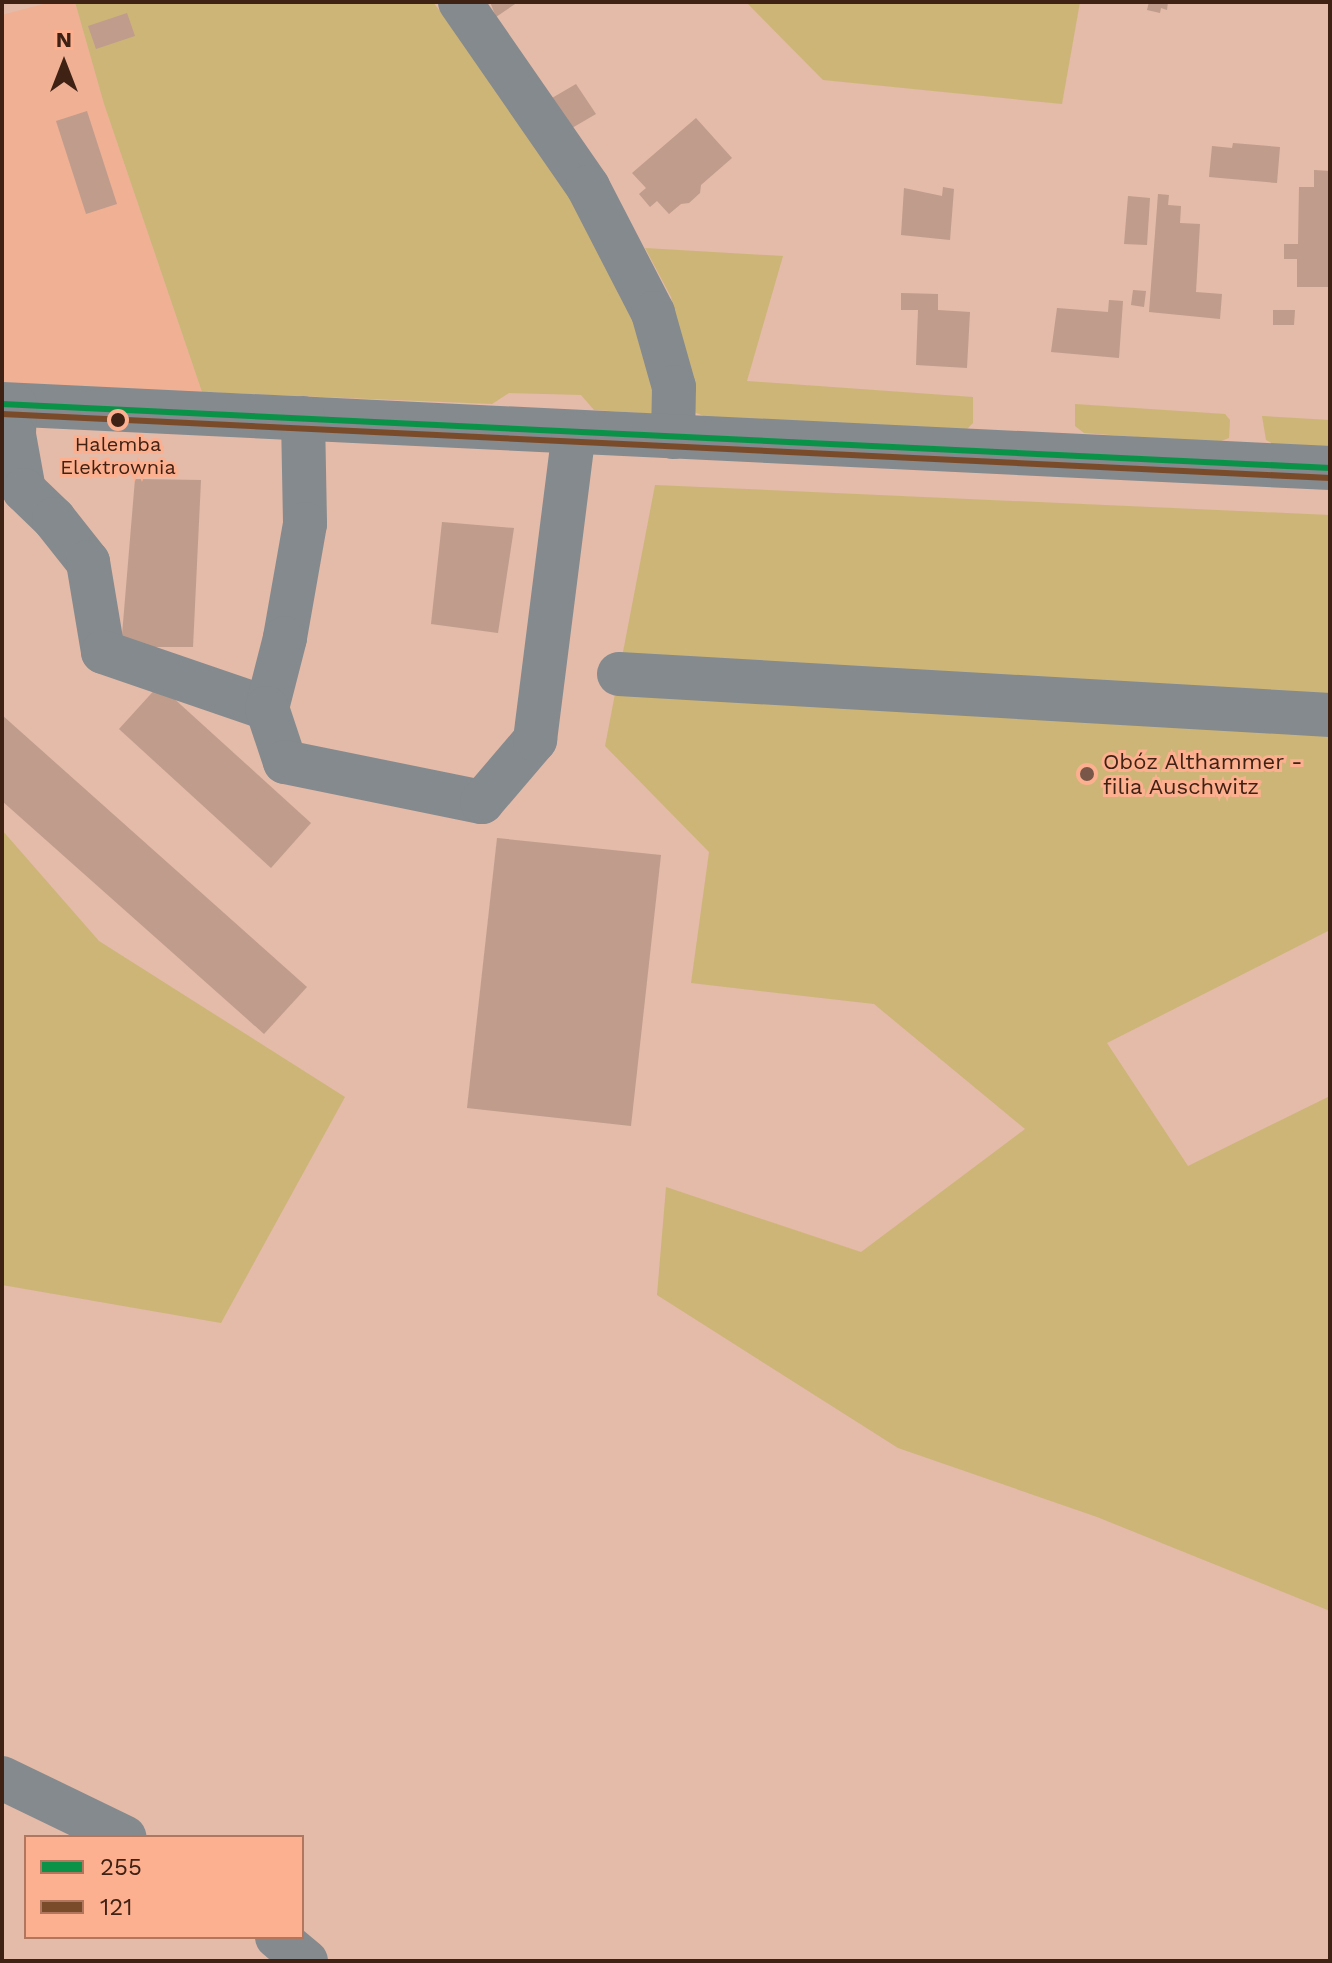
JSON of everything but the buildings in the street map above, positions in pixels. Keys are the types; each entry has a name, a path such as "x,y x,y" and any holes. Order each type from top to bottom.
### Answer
{"street":[{"path":"460,2 588,187 653,313 674,387 673,437"},
{"path":"267,708 103,652 88,562 54,519 24,490 8,404 1330,468"},
{"path":"303,418 305,524 285,638 267,708 285,762 482,802 535,740 574,433"},
{"path":"619,674 1330,715"},
{"path":"2,1778 120,1835"},
{"path":"279,1939 306,1961"}],"shaded area":[{"path":"51,2 75,2 104,104 202,392 2,384 2,15"},
{"path":"75,2 433,2 581,194 659,378 657,414 594,410 581,395 509,393 492,404 202,392 104,104"},
{"path":"746,2 1080,2 1062,104 823,80"},
{"path":"645,248 783,256 747,381 973,397 973,423 965,431 711,419 694,412 671,297"},
{"path":"1075,404 1225,414 1230,420 1229,438 1216,443 1084,433 1075,426"},
{"path":"1262,416 1330,420 1330,449 1275,445 1266,440"},
{"path":"655,485 1330,515 1330,930 1107,1043 1188,1166 1330,1096 1330,1611 1097,1517 898,1448 657,1295 666,1187 861,1252 1025,1129 874,1004 691,983 709,852 605,746"},
{"path":"2,830 99,941 345,1097 221,1323 2,1285"}],"transit line":[{"name":"255","path":"2,404 1330,468"},
{"name":"121","path":"2,414 1330,478"}],"place":[{"name":"Halemba Elektrownia","path":"118,420"},
{"name":"Obóz Althammer - filia Auschwitz","path":"1087,774"}]}
